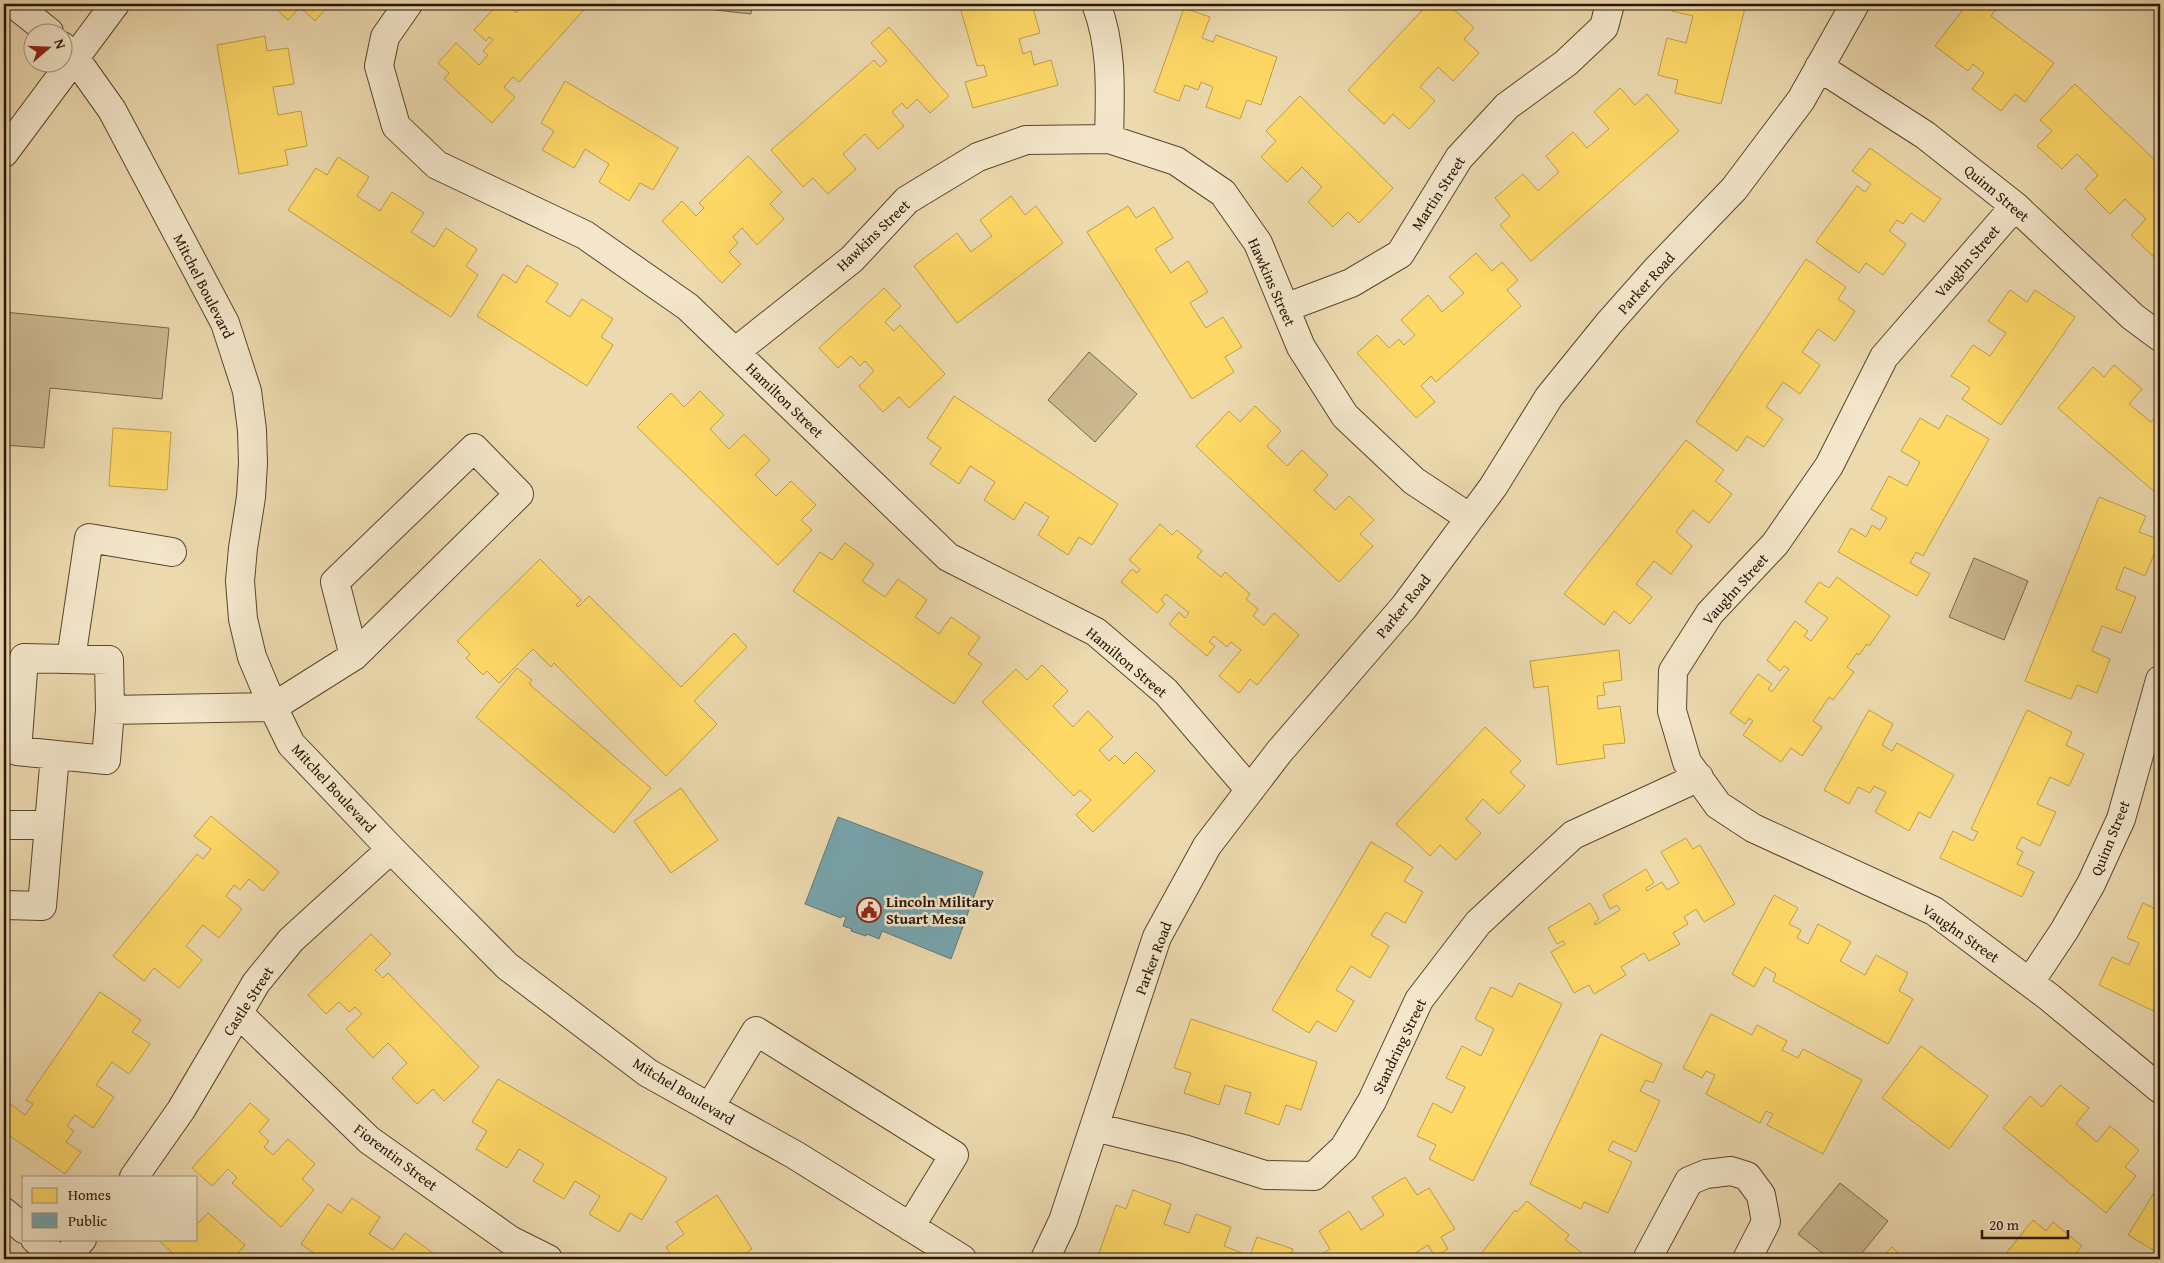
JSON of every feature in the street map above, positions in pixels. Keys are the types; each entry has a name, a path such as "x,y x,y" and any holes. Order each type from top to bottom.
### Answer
{"street":[{"path":"14,4 39,22"},
{"path":"72,48 115,4"},
{"name":"Hamilton Street","path":"408,4 385,37 379,66 396,126 437,165 585,235 688,307 948,557 1096,632 1166,692 1250,790"},
{"path":"1096,4 1100,15 1110,73 1109,139"},
{"name":"Martin Street","path":"1285,308 1351,283 1400,254 1459,158 1507,106 1566,63 1604,27 1610,4"},
{"name":"Parker Road","path":"1045,1259 1062,1221 1157,937 1207,846 1278,752 1404,607 1493,487 1549,397 1650,277 1734,189 1801,100 1855,4"},
{"name":"Mitchel Boulevard","path":"72,57 112,110 225,323 233,342 247,391 253,463 252,497 243,548 240,581 243,619 252,657 291,744 391,849 507,966 648,1073 795,1155 962,1259"},
{"name":"Quinn Street","path":"1819,68 1925,135 2015,206 2133,317 2160,337"},
{"path":"4,153 55,72"},
{"name":"Hawkins Street","path":"735,352 852,259 907,200 978,157 1026,140 1109,139 1176,162 1223,193 1258,244 1301,346 1345,416 1414,481 1470,518"},
{"name":"Vaughn Street","path":"2015,206 1884,357 1823,474 1775,544 1710,614 1673,671 1672,711 1687,762 1718,804 1753,828 1934,911 2030,982 2160,1088"},
{"path":"110,710 273,707 354,656 519,494 474,448 335,582 354,656"},
{"path":"71,659 89,538 172,552"},
{"path":"24,658 109,660 110,710 106,760 17,751 24,658"},
{"name":"Quinn Street","path":"2030,982 2092,884 2121,819 2160,680"},
{"path":"4,905 42,906 55,755"},
{"name":"Standring Street","path":"1094,1127 1184,1149 1265,1175 1314,1176 1344,1148 1372,1101 1420,1000 1478,923 1573,835 1699,778"},
{"path":"4,825 48,825"},
{"name":"Castle Street","path":"135,1176 182,1110 256,983 291,940 391,849"},
{"name":"Fiorentin Street","path":"238,1013 369,1140 510,1240 548,1259"},
{"path":"710,1107 756,1031 954,1155 910,1227"},
{"path":"1647,1259 1689,1181 1706,1174 1731,1171 1747,1176 1761,1195 1766,1222 1747,1259"},
{"path":"4,1212 22,1227"},
{"path":"36,1240 58,1259"},
{"path":"65,1259 81,1240"}],"shaded area":[{"path":"689,4 752,4 751,14 689,7"},
{"path":"4,312 169,328 162,399 50,388 44,448 4,445"},
{"path":"1089,352 1137,394 1095,442 1048,400"},
{"path":"1974,558 2028,581 2004,640 1949,617"},
{"path":"1840,1183 1888,1221 1857,1259 1830,1259 1798,1234"}],"building: Homes":[{"path":"271,4 330,4 315,21 300,7 288,20"},
{"path":"498,4 517,4 514,10 516,13 525,4 589,4 519,82 513,77 504,87 515,97 492,123 444,79 449,73 438,63 456,43 479,65 488,55 483,51 493,40 489,37 486,41 474,30"},
{"path":"959,4 1032,4 1040,33 1019,39 1023,54 1031,51 1034,65 1051,60 1058,85 973,108 965,82 987,76 984,65 977,66"},
{"path":"1428,4 1448,4 1474,28 1464,39 1479,53 1453,81 1438,67 1420,87 1435,101 1409,129 1393,114 1384,124 1348,90"},
{"path":"1674,4 1746,4 1721,104 1675,93 1678,80 1658,75 1667,38 1686,43 1693,16 1672,11"},
{"path":"1967,4 1998,4 1991,16 2054,63 2025,102 2015,94 2001,111 1972,89 1984,73 1973,64 1968,71 1935,46"},
{"path":"1184,8 1210,17 1202,38 1213,42 1216,35 1277,57 1261,105 1247,100 1240,119 1206,107 1213,87 1201,82 1198,90 1185,85 1179,101 1154,92"},
{"path":"889,27 949,96 930,113 917,99 907,109 902,103 892,112 904,126 878,149 865,134 843,154 856,169 828,194 813,178 803,187 771,150 874,60 880,67 887,61 871,43"},
{"path":"265,36 267,51 288,48 294,84 273,87 278,115 301,111 307,146 285,150 288,165 239,174 217,45"},
{"path":"565,81 678,148 653,190 640,183 629,201 599,182 609,164 585,149 574,168 542,150 554,131 541,123"},
{"path":"2075,84 2160,165 2160,254 2156,259 2131,235 2146,219 2125,199 2110,214 2085,189 2098,175 2077,154 2062,169 2037,146 2052,131 2040,120"},
{"path":"1620,88 1635,105 1647,94 1679,131 1531,261 1500,225 1510,216 1495,198 1523,174 1538,191 1559,172 1546,156 1573,132 1587,148 1609,129 1594,112"},
{"path":"1300,96 1393,188 1359,223 1348,212 1333,227 1308,202 1322,187 1302,167 1287,182 1261,157 1276,141 1266,131"},
{"path":"1870,148 1941,199 1924,222 1911,213 1903,224 1897,220 1889,231 1906,244 1883,275 1866,263 1859,273 1816,242 1857,186 1865,192 1871,184 1852,171"},
{"path":"748,156 782,192 770,204 784,219 757,245 742,228 733,237 738,243 729,252 741,264 722,283 662,221 682,201 696,216 704,208 699,203"},
{"path":"338,157 369,177 357,196 380,211 392,192 424,213 411,232 434,247 446,228 477,249 466,266 478,275 451,317 288,210 316,168 327,175"},
{"path":"1011,196 1025,215 1036,206 1063,243 957,323 914,266 957,233 971,252 992,236 980,220"},
{"path":"1128,206 1136,218 1154,207 1173,238 1155,249 1171,273 1188,261 1208,292 1190,303 1206,328 1223,317 1242,347 1225,357 1234,372 1192,399 1087,232"},
{"path":"1476,253 1492,271 1502,262 1518,280 1507,290 1521,306 1436,382 1431,376 1421,386 1435,402 1416,418 1357,353 1377,335 1389,348 1399,339 1404,345 1415,335 1401,320 1428,295 1442,312 1464,293 1449,277"},
{"path":"1806,259 1846,287 1838,299 1855,311 1835,341 1818,329 1802,352 1820,365 1800,394 1783,382 1766,407 1783,419 1764,447 1747,436 1737,451 1696,422"},
{"path":"527,265 558,284 546,302 570,317 582,299 613,319 601,337 613,345 587,386 477,316 503,274 516,283"},
{"path":"884,288 901,306 885,322 894,331 900,325 945,374 909,408 899,397 883,412 859,386 874,371 865,361 860,366 851,356 838,368 819,348"},
{"path":"2010,290 2027,302 2035,290 2075,317 2001,425 1962,399 1970,388 1951,376 1973,345 1990,356 2006,333 1988,321"},
{"path":"2114,365 2142,389 2129,404 2151,422 2160,411 2160,492 2158,495 2058,408 2093,367 2104,377"},
{"path":"700,391 724,415 710,429 729,449 744,434 770,460 755,475 776,496 791,481 816,505 801,520 812,530 778,565 637,427 671,393 684,407"},
{"path":"954,396 1118,504 1092,545 1079,537 1068,555 1038,535 1049,517 1025,502 1014,520 984,500 995,482 970,466 959,484 930,464 941,448 927,438"},
{"path":"1255,406 1281,431 1267,446 1287,466 1302,450 1328,475 1314,490 1335,510 1349,496 1374,520 1360,534 1373,546 1339,582 1196,446 1229,411 1240,422"},
{"path":"1947,415 1989,439 1923,556 1916,552 1910,563 1930,574 1917,596 1838,552 1851,528 1866,537 1872,525 1880,530 1887,518 1871,509 1889,476 1907,486 1920,462 1901,451 1920,418 1939,429"},
{"path":"113,428 171,432 167,490 109,486"},
{"path":"1686,440 1724,470 1715,481 1732,494 1709,523 1693,510 1676,532 1692,546 1671,574 1654,561 1636,584 1652,597 1630,624 1614,611 1604,625 1564,594"},
{"path":"2099,497 2146,516 2139,532 2160,540 2145,576 2124,567 2116,589 2136,597 2121,633 2102,626 2092,651 2110,659 2097,693 2077,685 2071,699 2025,681"},
{"path":"1160,524 1172,535 1177,530 1202,551 1197,557 1221,577 1225,572 1250,594 1246,599 1258,609 1253,616 1264,625 1274,613 1299,635 1257,685 1250,679 1239,693 1219,676 1241,650 1231,642 1227,647 1214,636 1209,642 1215,646 1207,656 1169,624 1179,612 1185,618 1189,613 1166,594 1161,600 1165,604 1157,613 1121,582 1132,569 1137,573 1140,569 1129,560"},
{"path":"845,543 874,564 862,581 885,597 898,579 927,600 915,617 939,634 951,617 980,637 968,654 982,664 954,704 793,591 820,552 832,560"},
{"path":"540,559 581,600 576,605 578,607 589,596 681,687 734,633 747,647 694,701 717,724 666,776 554,663 551,667 533,649 499,683 487,671 483,675 466,658 470,654 457,641"},
{"path":"1837,577 1890,616 1869,646 1867,644 1859,655 1857,653 1847,667 1854,672 1833,700 1829,697 1813,721 1822,727 1802,756 1791,748 1781,762 1743,735 1753,721 1749,718 1745,724 1730,713 1758,674 1772,684 1768,689 1772,692 1789,669 1784,666 1780,671 1767,660 1795,621 1808,631 1804,636 1811,641 1828,618 1805,602 1819,582 1829,588"},
{"path":"1619,650 1622,680 1603,683 1605,695 1597,696 1598,709 1620,706 1625,743 1603,745 1605,758 1557,765 1548,686 1534,688 1530,661"},
{"path":"1042,665 1068,691 1053,706 1073,727 1088,711 1113,737 1099,750 1109,761 1115,755 1124,764 1136,752 1155,771 1093,832 1076,815 1091,800 1080,790 1074,796 982,702 1016,669 1027,680"},
{"path":"517,668 532,680 529,684 651,788 614,833 476,717"},
{"path":"1869,710 1893,724 1882,745 1892,751 1897,743 1954,775 1930,818 1919,812 1909,831 1875,812 1886,792 1874,786 1870,793 1858,787 1849,804 1824,790"},
{"path":"2027,710 2072,732 2066,745 2084,754 2069,786 2050,777 2037,804 2056,812 2040,846 2022,837 2016,848 2023,852 2017,864 2034,872 2022,897 1940,858 1953,831 1973,841 1978,832 1971,829"},
{"path":"1485,727 1521,761 1510,772 1525,786 1499,814 1483,799 1466,819 1481,833 1456,860 1440,845 1430,856 1396,824"},
{"path":"681,788 718,840 671,873 634,821"},
{"path":"211,816 279,872 263,891 249,879 240,890 234,885 226,896 242,909 219,938 203,925 186,946 202,960 179,988 154,968 144,981 113,956 197,854 203,859 211,849 194,836"},
{"path":"1686,838 1693,849 1700,845 1735,904 1704,922 1696,909 1684,917 1688,924 1673,933 1680,944 1649,961 1644,953 1621,967 1626,975 1594,994 1589,985 1574,993 1551,952 1565,944 1563,941 1557,944 1548,928 1590,903 1599,919 1594,923 1595,925 1620,910 1617,905 1610,909 1603,895 1646,869 1654,883 1646,888 1647,891 1662,882 1667,890 1679,883 1661,852"},
{"path":"1371,842 1413,867 1404,881 1423,892 1405,923 1386,912 1371,935 1389,946 1370,978 1351,966 1336,990 1354,1001 1336,1032 1317,1021 1309,1033 1272,1010"},
{"path":"1774,895 1798,908 1789,924 1801,930 1797,938 1808,944 1818,924 1851,942 1840,961 1865,975 1876,955 1908,973 1899,991 1913,999 1888,1044 1773,981 1776,974 1765,967 1754,987 1732,974"},
{"path":"2143,903 2160,911 2160,1014 2099,985 2112,957 2129,965 2139,943 2127,938"},
{"path":"371,934 391,954 375,970 383,978 388,973 479,1067 444,1101 433,1089 417,1104 392,1078 407,1063 388,1043 373,1058 346,1029 362,1014 355,1007 349,1012 339,1002 326,1014 308,995"},
{"path":"1519,983 1562,1004 1473,1181 1429,1159 1436,1145 1417,1136 1433,1103 1452,1113 1465,1087 1446,1078 1462,1046 1481,1056 1494,1029 1475,1019 1491,987 1512,997"},
{"path":"100,992 141,1020 132,1032 150,1044 129,1074 112,1062 96,1085 114,1097 93,1128 75,1115 67,1126 74,1131 66,1142 81,1152 65,1174 4,1132 4,1108 8,1102 25,1115 33,1104 26,1100"},
{"path":"1711,1014 1752,1035 1757,1025 1787,1041 1782,1050 1798,1058 1803,1049 1862,1080 1823,1154 1767,1125 1773,1114 1766,1111 1760,1123 1706,1094 1715,1075 1706,1071 1702,1078 1683,1068"},
{"path":"1191,1019 1317,1062 1301,1110 1286,1105 1279,1125 1245,1113 1251,1093 1225,1085 1219,1105 1184,1093 1191,1073 1174,1068"},
{"path":"1601,1034 1662,1064 1653,1083 1646,1080 1640,1091 1660,1101 1636,1152 1613,1141 1608,1150 1632,1162 1608,1213 1584,1202 1581,1209 1530,1184"},
{"path":"1921,1046 1988,1096 1949,1149 1882,1098"},
{"path":"498,1079 667,1178 642,1220 630,1213 619,1232 589,1214 600,1196 575,1181 564,1199 533,1181 544,1164 519,1149 507,1168 476,1149 487,1131 472,1122"},
{"path":"2060,1085 2089,1108 2076,1124 2097,1142 2110,1126 2139,1150 2125,1167 2136,1176 2106,1213 2003,1128 2030,1096 2042,1107"},
{"path":"250,1103 269,1120 259,1132 269,1141 264,1147 273,1155 288,1139 315,1164 302,1179 314,1190 281,1227 232,1183 237,1178 228,1169 212,1186 192,1168"},
{"path":"1405,1177 1417,1195 1429,1188 1455,1229 1441,1237 1448,1249 1435,1257 1428,1245 1406,1259 1318,1259 1317,1257 1330,1249 1319,1231 1349,1211 1361,1230 1384,1215 1372,1197"},
{"path":"2157,1188 2160,1190 2160,1254 2128,1235"},
{"path":"1133,1190 1171,1204 1164,1224 1189,1233 1196,1214 1231,1227 1224,1246 1250,1256 1257,1237 1293,1249 1289,1259 1116,1259 1099,1253 1116,1205 1126,1209"},
{"path":"717,1195 752,1249 745,1254 748,1259 674,1259 666,1247 684,1234 676,1222"},
{"path":"352,1198 380,1217 369,1234 393,1250 405,1233 433,1253 429,1259 322,1259 301,1244 328,1204 341,1213"},
{"path":"1527,1201 1569,1235 1565,1240 1586,1256 1583,1259 1477,1259 1515,1210 1517,1212"},
{"path":"208,1213 245,1245 233,1259 169,1259 174,1254 158,1240 198,1240 198,1223"},
{"path":"2033,1220 2046,1231 2053,1222 2082,1246 2075,1254 2081,1259 2005,1259 2003,1257"},
{"path":"1892,1247 1904,1259 1879,1259"}],"building: Public":[{"path":"838,817 983,872 951,959 882,931 879,939 867,934 866,936 851,931 852,929 843,926 846,917 842,916 841,918 805,904"}],"place":[{"name":"Lincoln Military Stuart Mesa","path":"869,910"}]}
